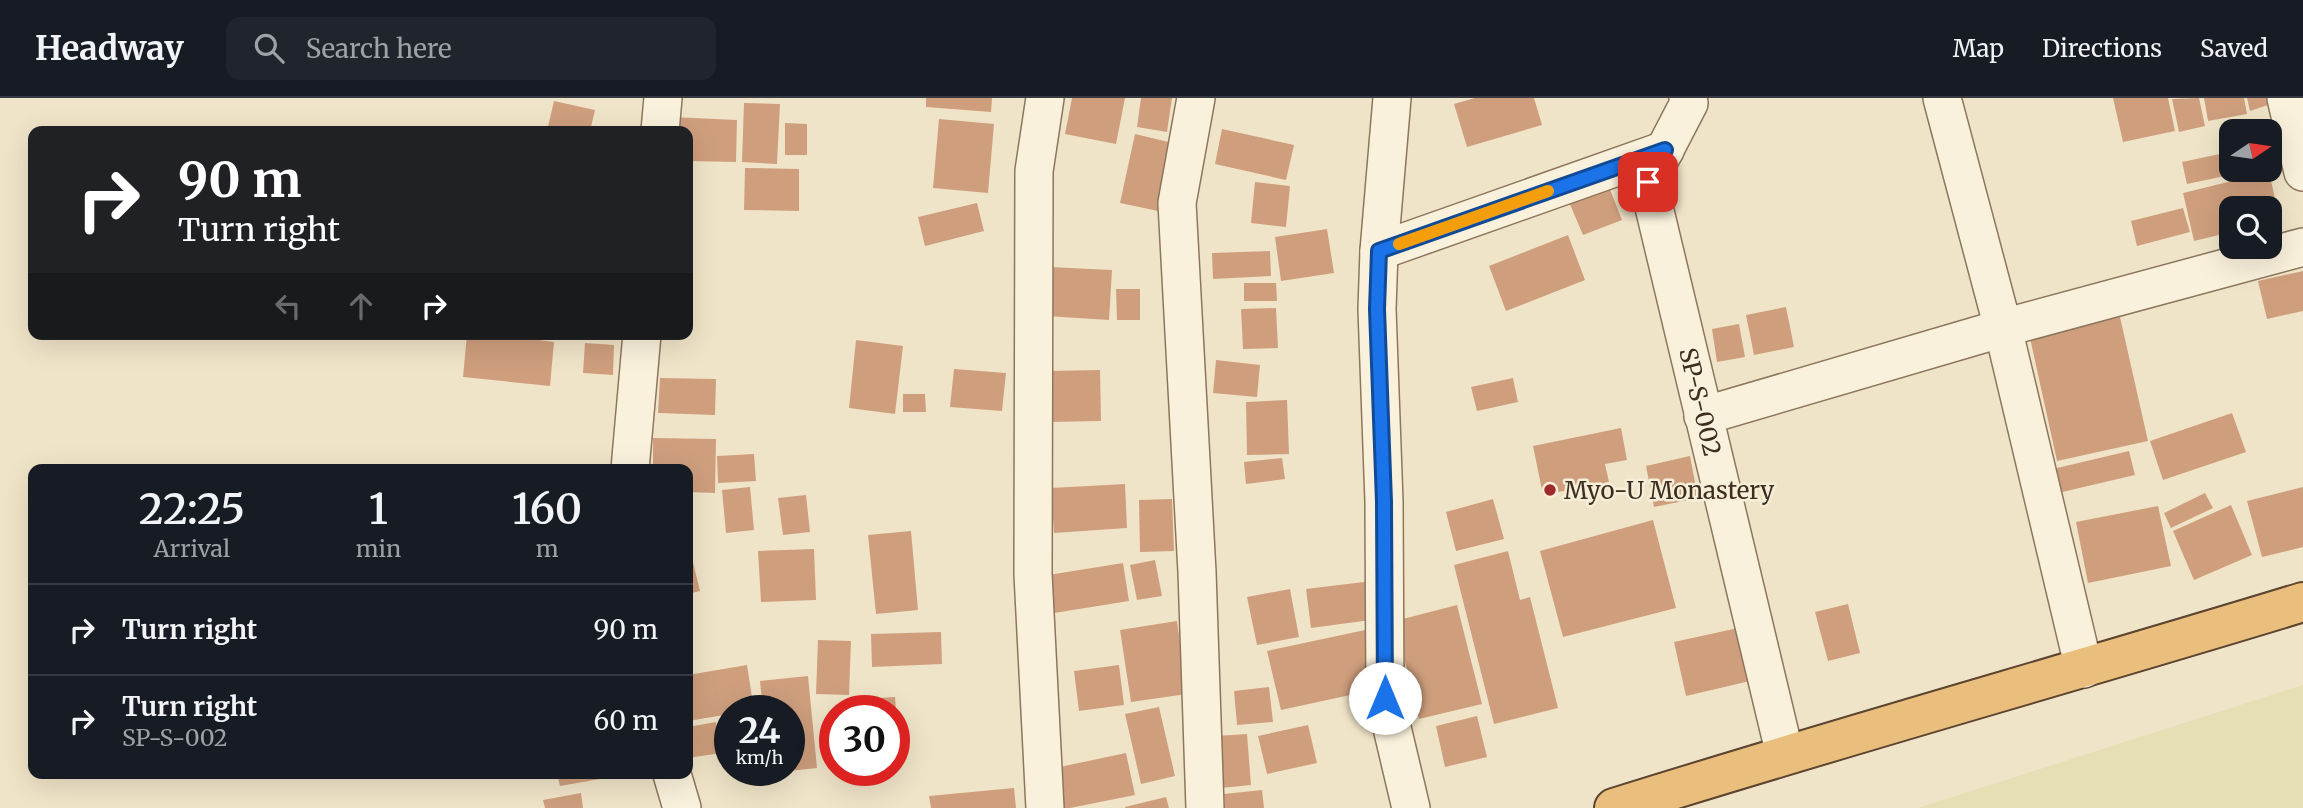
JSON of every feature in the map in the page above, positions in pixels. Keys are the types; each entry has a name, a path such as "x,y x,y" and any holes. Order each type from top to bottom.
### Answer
{"highway":[{"path":"1614,808 2303,602"}],"street":[{"path":"660,126 663,98"},
{"path":"1045,98 1034,171 1033,575 1045,808"},
{"path":"1196,98 1177,204 1197,572 1205,808"},
{"path":"1392,98 1379,251 1377,309 1384,502 1385,698 1411,808"},
{"name":"SP-S-002","path":"1688,98 1689,103 1648,182 1785,755"},
{"path":"1942,98 2003,328 2084,669"},
{"path":"2286,98 2303,172"},
{"path":"1379,251 1665,150"},
{"path":"1703,416 2003,328 2303,247"},
{"path":"630,464 641,340"},
{"path":"673,779 682,808"}],"shaded area":[{"path":"2303,685 2303,808 1918,808"}],"building":[{"path":"926,98 992,98 991,112 926,107"},
{"path":"1072,98 1125,98 1116,144 1065,134"},
{"path":"1141,98 1172,98 1167,132 1137,127"},
{"path":"1475,98 1534,98 1542,125 1467,147 1454,104"},
{"path":"2113,98 2168,98 2175,131 2123,142"},
{"path":"2199,98 2205,126 2179,132 2172,99"},
{"path":"2204,98 2244,98 2247,114 2208,121"},
{"path":"2247,98 2266,98 2268,105 2250,111"},
{"path":"554,101 595,110 591,126 548,126"},
{"path":"744,103 780,104 777,164 742,162"},
{"path":"672,117 737,120 736,162 693,161 693,126 672,126"},
{"path":"939,119 994,124 988,193 933,188"},
{"path":"785,123 807,124 807,155 785,155"},
{"path":"1222,129 1294,145 1286,180 1215,164"},
{"path":"1135,134 1177,144 1163,212 1120,203"},
{"path":"2219,154 2219,177 2187,184 2182,162"},
{"path":"745,168 799,169 799,211 744,210"},
{"path":"1255,182 1290,186 1286,227 1251,223"},
{"path":"2228,182 2271,182 2274,196 2219,196 2219,235 2194,241 2183,193"},
{"path":"1609,187 1622,220 1583,235 1569,202"},
{"path":"977,203 984,231 925,246 918,217"},
{"path":"2183,208 2190,232 2137,246 2131,221"},
{"path":"1327,229 1334,273 1281,281 1275,237"},
{"path":"1568,235 1585,280 1506,311 1489,266"},
{"path":"1270,251 1271,276 1213,279 1212,253"},
{"path":"1049,267 1112,270 1109,320 1046,316"},
{"path":"2303,271 2303,311 2267,319 2258,281"},
{"path":"1244,283 1276,283 1277,301 1244,301"},
{"path":"1116,289 1140,289 1140,320 1117,320"},
{"path":"1786,307 1794,347 1754,355 1746,315"},
{"path":"1276,308 1278,348 1243,349 1241,309"},
{"path":"2120,317 2148,441 2057,461 2030,338"},
{"path":"1739,324 1745,357 1717,362 1712,329"},
{"path":"466,340 554,342 550,386 463,377"},
{"path":"856,340 903,346 895,414 849,408"},
{"path":"585,343 614,345 613,375 583,373"},
{"path":"1216,360 1260,365 1257,397 1213,393"},
{"path":"954,369 1006,373 1002,411 950,407"},
{"path":"1100,370 1101,421 1049,422 1048,371"},
{"path":"660,378 716,379 715,415 658,413"},
{"path":"1513,378 1518,402 1477,411 1471,387"},
{"path":"903,394 925,394 926,412 903,412"},
{"path":"1287,400 1289,454 1247,455 1246,402"},
{"path":"2232,413 2246,452 2163,480 2150,441"},
{"path":"1621,428 1627,460 1605,464 1609,482 1543,495 1533,446"},
{"path":"653,438 716,439 715,493 693,492 693,464 653,464"},
{"path":"2129,451 2135,475 2058,493 2053,469"},
{"path":"754,454 756,481 718,483 717,456"},
{"path":"1690,456 1698,498 1654,507 1646,466"},
{"path":"1282,458 1285,479 1246,484 1244,462"},
{"path":"1125,484 1127,528 1054,533 1051,488"},
{"path":"750,487 754,530 726,533 722,490"},
{"path":"2303,487 2303,547 2262,557 2247,501"},
{"path":"2205,493 2213,508 2171,528 2164,513"},
{"path":"806,495 810,532 783,535 778,498"},
{"path":"1172,499 1174,551 1140,552 1139,500"},
{"path":"1493,499 1504,539 1456,551 1446,512"},
{"path":"2231,505 2252,555 2194,580 2173,531"},
{"path":"2158,506 2171,566 2088,583 2076,522"},
{"path":"1653,520 1676,608 1563,637 1540,551"},
{"path":"911,531 918,610 876,614 868,535"},
{"path":"814,549 816,600 761,602 758,551"},
{"path":"1508,551 1520,600 1530,597 1558,708 1494,724 1454,565"},
{"path":"1155,560 1162,596 1137,600 1130,565"},
{"path":"693,562 700,591 693,593"},
{"path":"1123,563 1129,601 1048,614 1042,576"},
{"path":"1372,581 1378,619 1311,628 1306,589"},
{"path":"1290,589 1299,637 1257,645 1247,597"},
{"path":"1848,604 1860,653 1828,661 1815,612"},
{"path":"1457,605 1482,704 1419,719 1395,621"},
{"path":"1177,621 1187,694 1131,702 1120,630"},
{"path":"1738,628 1750,681 1686,696 1674,642"},
{"path":"1365,630 1378,689 1281,710 1267,651"},
{"path":"941,632 942,664 872,667 871,634"},
{"path":"818,640 851,641 849,695 816,694"},
{"path":"747,665 752,695 714,695 714,717 693,720 693,674"},
{"path":"1119,665 1124,705 1079,711 1074,671"},
{"path":"808,676 817,768 805,769 805,695 761,695 760,681"},
{"path":"1269,687 1273,722 1237,725 1234,691"},
{"path":"1159,707 1175,776 1141,784 1125,714"},
{"path":"1477,716 1487,757 1445,767 1436,726"},
{"path":"714,722 714,754 693,757 693,726"},
{"path":"1308,725 1317,763 1267,774 1258,736"},
{"path":"1247,734 1251,785 1221,788 1216,736"},
{"path":"1126,753 1135,795 1058,808 1050,769"},
{"path":"558,779 600,779 560,786"},
{"path":"1014,788 1016,808 931,808 929,796"},
{"path":"1262,790 1264,808 1225,808 1224,794"},
{"path":"581,793 583,808 545,808 543,800"},
{"path":"1166,797 1169,808 1125,808 1125,807"}],"slow traffic":[{"path":"1399,244 1548,191"}],"place":[{"name":"Myo-U Monastery","path":"1550,490"}],"route":[{"path":"1385,698 1384,502 1377,309 1379,251 1665,150 1648,182"}]}
